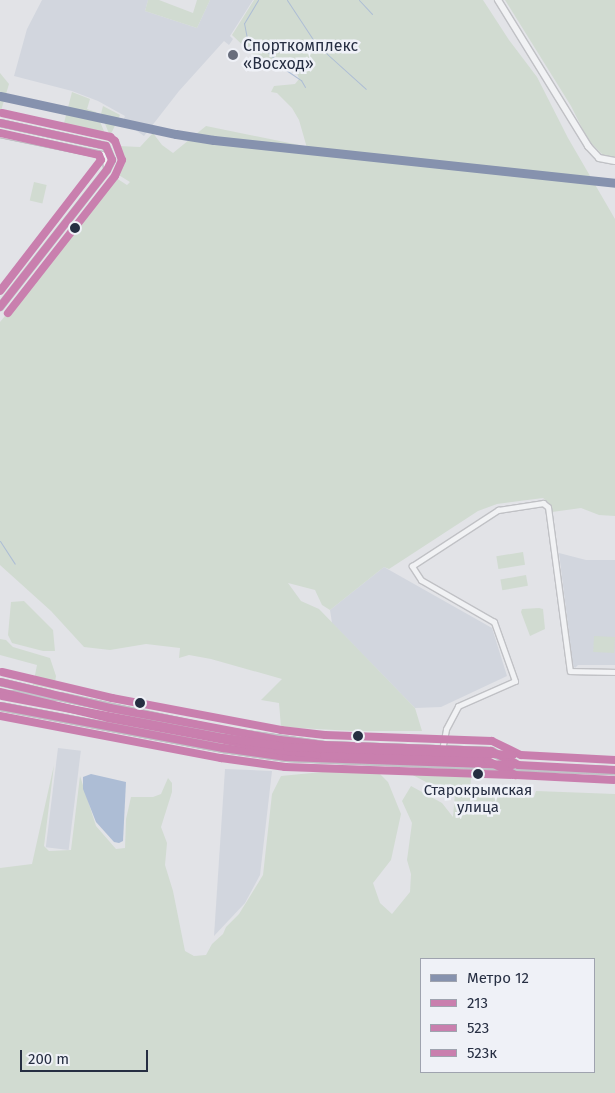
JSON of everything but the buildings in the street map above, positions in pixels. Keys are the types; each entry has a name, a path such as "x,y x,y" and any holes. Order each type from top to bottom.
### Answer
{"main road":[{"path":"0,694 59,696 225,731 280,740 324,745 491,751 518,765"},
{"path":"0,706 223,748 286,757 615,770"}],"street":[{"path":"498,0 588,146 599,158 615,161"},
{"path":"0,123 106,146 109,149 112,160 107,170 0,307"},
{"path":"0,134 93,153 106,158 107,170"},
{"path":"93,153 109,149"},
{"path":"442,750 446,729 458,706 515,681 494,622 421,580 412,566 498,510 543,503 548,507 570,671 615,672"},
{"path":"0,682 59,696"}],"shaded area":[{"path":"42,0 148,0 145,11 197,28 210,0 253,0 230,36 233,39 229,45 224,41 179,91 144,136 123,121 125,116 98,101 72,91 14,76 27,29"},
{"path":"148,0 159,0 193,13 197,0 210,0 197,28 145,11"},
{"path":"254,0 483,0 509,40 537,77 568,138 615,219 615,516 599,515 581,508 552,512 551,505 543,498 497,504 478,511 389,569 384,567 330,610 322,605 315,590 288,583 301,601 319,609 415,708 422,731 353,731 281,727 279,703 261,700 282,679 211,659 189,655 179,658 180,648 146,644 110,650 84,647 51,611 0,565 0,322 77,228 75,226 113,176 127,185 130,182 117,174 122,166 118,146 140,147 153,133 162,145 173,153 206,126 307,148 299,120 292,108 277,93 271,92 274,86 295,84 299,79 297,73 284,65 252,54 232,35"},
{"path":"505,0 615,0 615,157 605,157 588,140 571,106"},
{"path":"0,73 9,84 0,114"},
{"path":"72,92 90,99 87,109 96,112 106,136 67,130 64,123"},
{"path":"103,106 120,115 110,136 101,114"},
{"path":"34,182 47,185 42,203 30,201"},
{"path":"523,552 525,565 498,569 496,556"},
{"path":"559,553 586,560 615,560 615,665 578,665 575,668 573,665"},
{"path":"384,567 492,628 507,676 441,707 415,708 332,623 330,610"},
{"path":"526,575 528,586 502,590 500,580"},
{"path":"24,601 53,630 55,651 43,651 12,643 8,635 11,602"},
{"path":"522,609 543,609 545,629 530,636 521,612"},
{"path":"594,636 615,637 614,653 593,652"},
{"path":"0,639 6,640 13,647 50,658 56,676 54,689 33,685 37,665 0,655"},
{"path":"58,748 81,751 69,850 46,847"},
{"path":"54,765 44,846 49,851 71,850 80,776 96,826 116,849 125,848 126,819 131,797 153,797 161,794 168,778 172,783 172,792 161,827 167,843 165,865 173,891 185,951 194,956 206,955 212,944 239,914 263,875 272,794 281,776 353,769 376,770 388,782 401,814 391,860 373,883 380,903 392,914 410,892 411,874 407,860 412,823 402,801 411,786 442,803 453,817 455,794 445,792 405,771 471,776 470,793 503,792 507,797 534,797 536,791 615,794 615,1093 0,1093 0,868 32,864"},
{"path":"225,769 272,771 260,875 245,903 214,936"}],"water":[{"path":"91,774 126,782 123,841 119,843 114,842 96,822 83,789 83,777"}],"waterway":[{"path":"258,0 244,23 247,39 268,52 283,68 301,80 305,87"},
{"path":"287,0 316,44 366,89"},
{"path":"359,0 372,14"},
{"path":"0,541 15,564"}],"metro line":[{"name":"12","path":"0,96 176,134 214,140 615,183"}],"transit line":[{"name":"523к","path":"2,113 110,137 115,141 122,160 115,176 8,313"},
{"name":"213","path":"0,123 106,146 112,160 107,170 0,307"},
{"name":"523","path":"0,133 99,155 101,160 0,291"},
{"name":"523к","path":"2,672 112,698 281,730 325,735 492,741 521,755 615,760"},
{"name":"213","path":"0,682 110,708 280,740 324,745 491,751 518,765 615,770"},
{"name":"523","path":"0,692 108,718 278,750 324,755 488,761 516,775 614,780"},
{"name":"523к","path":"2,696 225,738 287,747 513,755"},
{"name":"213","path":"0,706 223,748 286,757 513,765"},
{"name":"523","path":"0,716 221,758 285,767 513,775"}],"place":[{"name":"Спорткомплекс «Восход»","path":"233,55"},
{"name":"Старокрымская улица","path":"478,774"}]}
